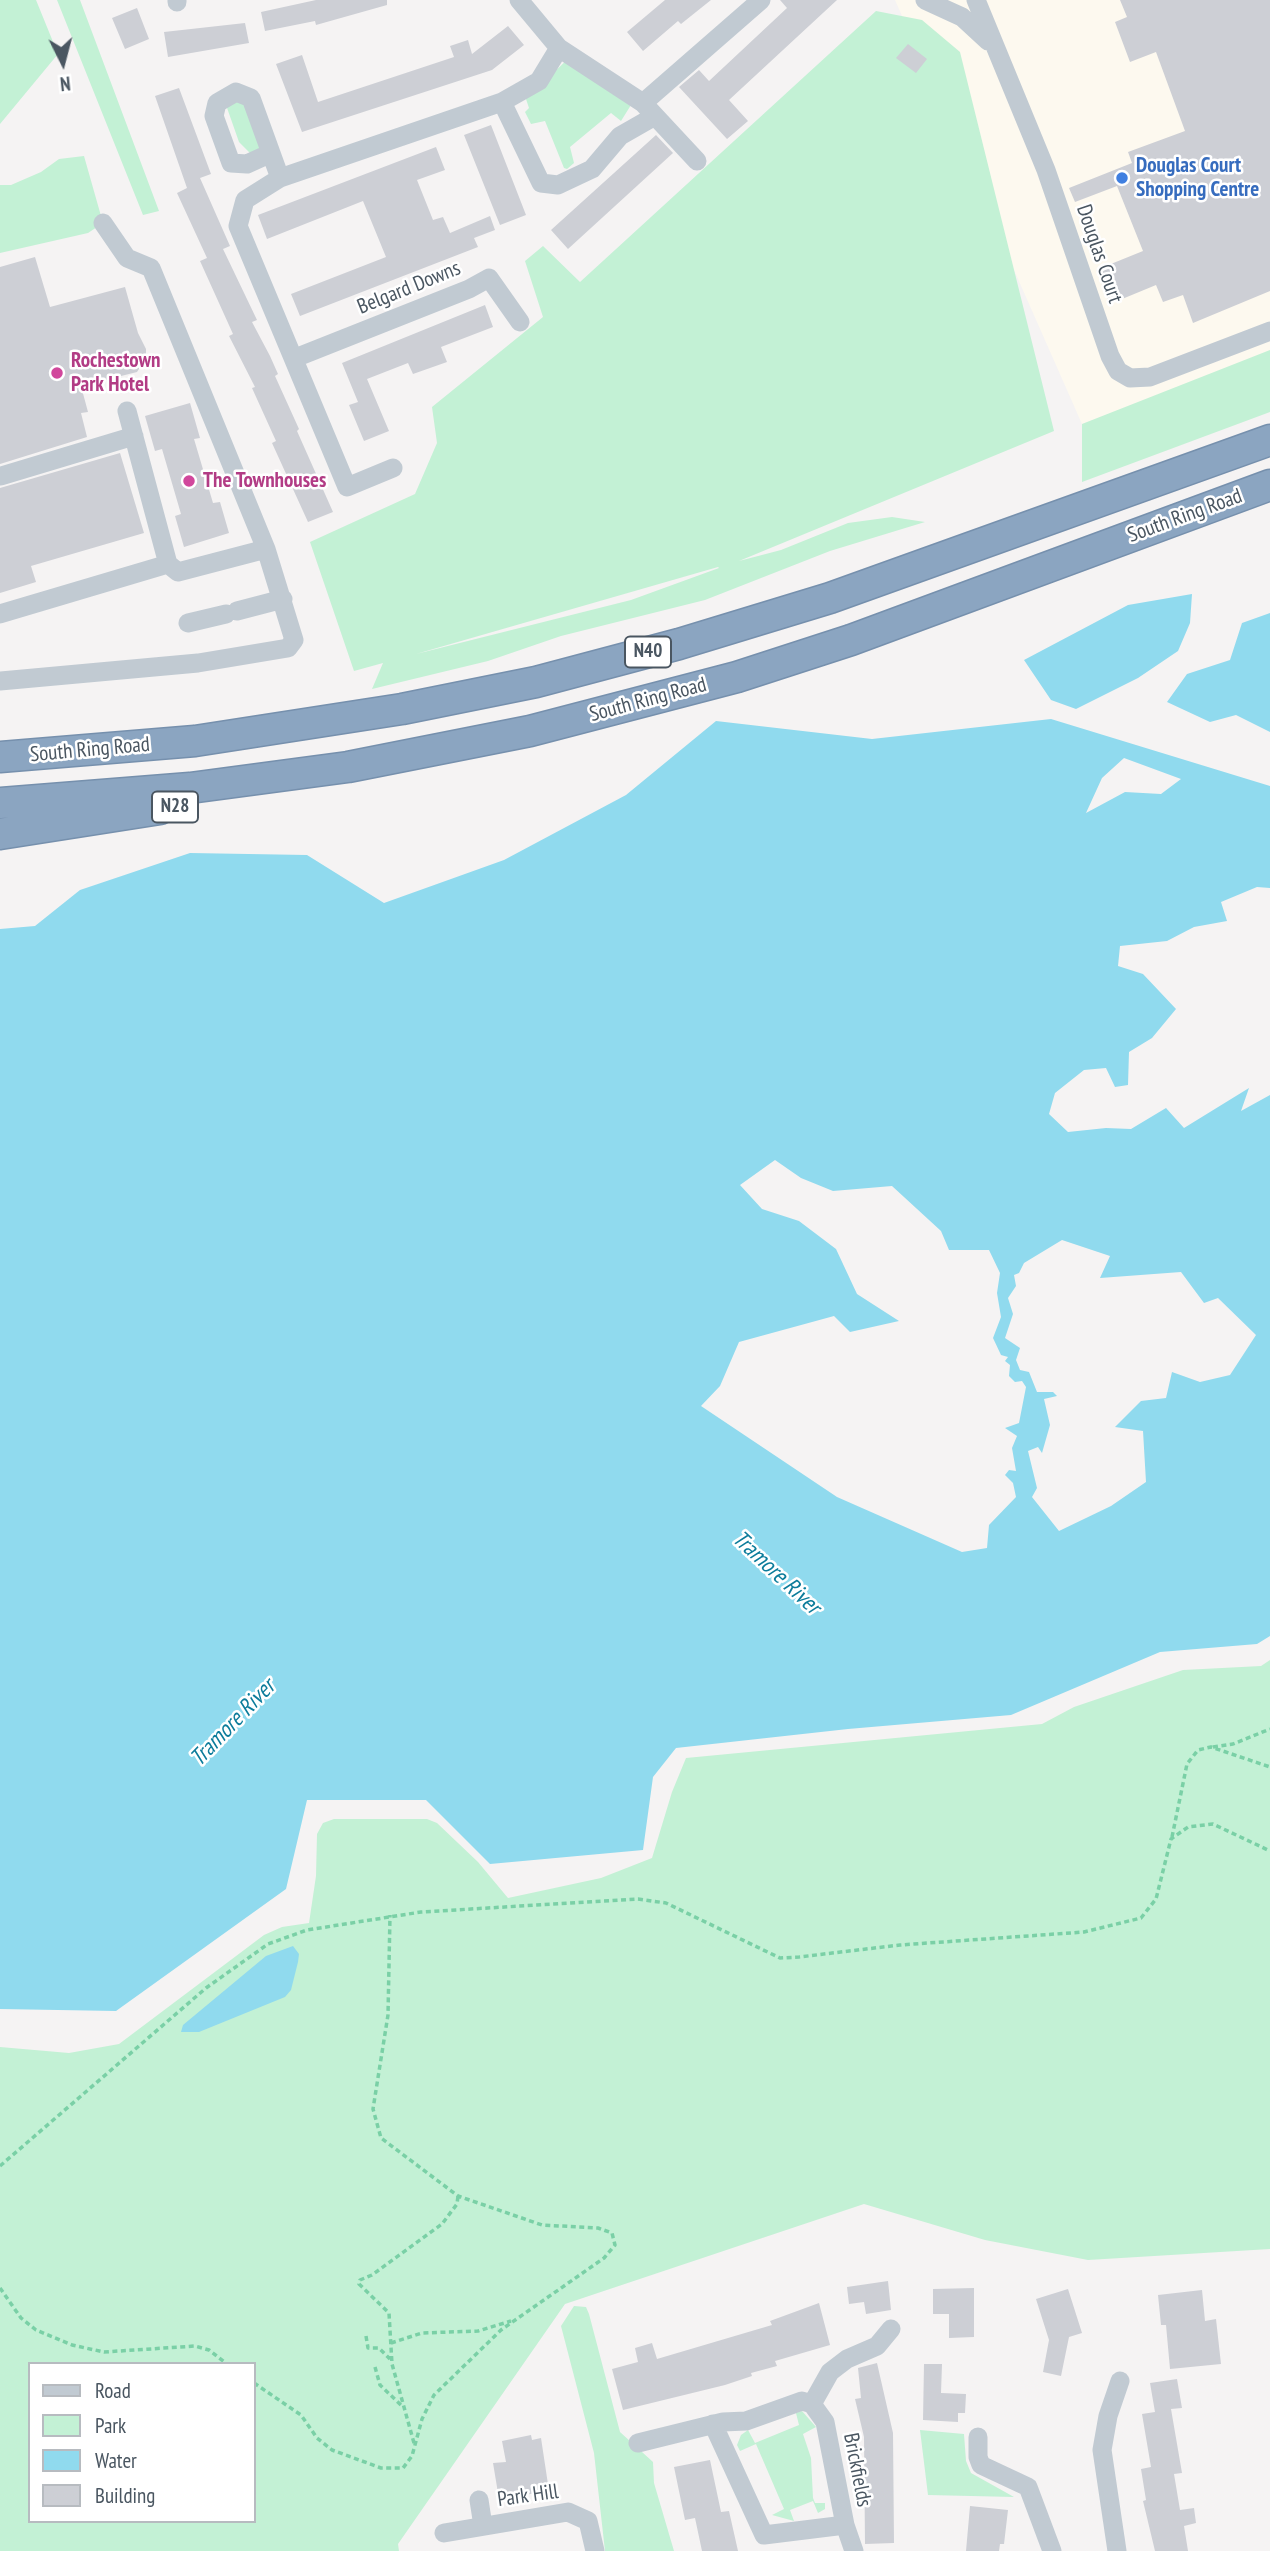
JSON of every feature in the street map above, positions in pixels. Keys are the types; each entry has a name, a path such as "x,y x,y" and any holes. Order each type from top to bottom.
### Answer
{"highway":[{"name":"South Ring Road","path":"0,757 195,741 402,709 536,682 679,644 830,598 1270,440"},
{"name":"South Ring Road","path":"0,803 190,788 348,767 530,731 737,677 851,640 1270,485"},
{"name":"N28","path":"0,834 184,805 348,767"}],"street":[{"path":"519,0 559,48 649,110 697,161"},
{"path":"502,102 541,183 558,185 592,169 620,136 761,0"},
{"path":"925,0 962,17 993,47"},
{"name":"Douglas Court","path":"976,0 993,47 1046,170 1110,356 1118,371 1130,379 1150,377 1270,331"},
{"path":"393,468 347,487 238,226 245,200 280,178 502,102 539,80 559,48"},
{"path":"269,154 280,178"},
{"path":"0,681 186,664 288,648 293,643 294,632 266,549 151,268 127,258 103,223"},
{"name":"Belgard Downs","path":"295,358 469,289 489,278 520,323"},
{"path":"127,411 168,564 178,572 266,549"},
{"path":"1,476 134,436"},
{"path":"0,614 168,564"},
{"path":"188,622 283,599"},
{"path":"638,2443 713,2424 746,2421 802,2401 812,2404 830,2372 847,2359 877,2346 891,2329"},
{"path":"1117,2551 1102,2450 1108,2416 1120,2381"},
{"name":"Brickfields","path":"812,2404 825,2421 845,2525 854,2551"},
{"name":"Brickfields","path":"713,2424 766,2543 845,2525"},
{"path":"978,2437 981,2465 1028,2487 1052,2551"},
{"path":"478,2500 483,2526"},
{"name":"Park Hill","path":"444,2533 568,2512 578,2514 588,2521 595,2551"}],"path":[{"path":"0,2166 206,1988 268,1944 307,1930 390,1915 653,1900 700,1918 780,1958 900,1945 1084,1932 1141,1918 1156,1899 1187,1764 1198,1750 1233,1744 1270,1729"},
{"path":"1210,1747 1270,1767"},
{"path":"1171,1839 1188,1827 1213,1824 1270,1851"},
{"path":"256,2384 300,2415 317,2438 332,2450 381,2468 398,2469 409,2464 430,2400 501,2330 611,2252 615,2236 598,2228 542,2225 458,2196 386,2143 374,2121 375,2084 388,2015 390,1915"},
{"path":"414,2446 392,2364 388,2313 362,2290 360,2280 442,2224 457,2204 458,2196"},
{"path":"0,2288 21,2318 36,2330 72,2345 104,2352 195,2346 209,2350 225,2362"},
{"path":"391,2343 422,2333 497,2327 522,2315"},
{"path":"366,2336 368,2348 383,2351 392,2364"},
{"path":"375,2367 380,2385 406,2410"}],"shaded area":[{"name":"Douglas Court Shopping Centre","path":"895,0 1270,0 1270,357 1082,424"}],"green space":[{"path":"0,0 36,0 58,54 0,124"},
{"path":"57,0 80,0 159,211 143,215"},
{"path":"876,11 922,20 960,52 1054,431 739,561 781,550 848,523 892,517 925,522 830,551 705,600 561,636 488,661 372,689 383,663 354,671 310,542 415,494 437,443 432,407 543,317 525,261 543,246 580,282","holes":["719,568 631,600 416,654"]},
{"path":"571,56 631,105 621,121 611,113 570,147 574,163 567,169 564,168 545,121 531,124 525,112 529,108 526,99"},
{"path":"243,97 263,147 251,154 239,142 226,105"},
{"path":"84,156 103,223 88,233 0,253 0,185 11,185 41,172 59,159"},
{"path":"1270,350 1270,412 1082,482 1082,424"},
{"path":"1270,1660 1270,2249 1088,2260 985,2240 864,2204 565,2304 398,2544 399,2551 0,2551 0,2047 69,2053 119,2044 264,1935 282,1927 309,1923 316,1876 317,1834 323,1823 334,1819 427,1819 437,1823 478,1862 508,1898 601,1878 652,1858 672,1792 686,1758 1042,1724 1074,1707 1183,1670 1261,1666"},
{"path":"574,2306 586,2307 589,2314 620,2432 653,2462 654,2483 674,2551 605,2551 594,2453 561,2326"},
{"path":"802,2411 816,2427 803,2434 811,2458 813,2498 815,2503 825,2503 825,2509 818,2513 813,2501 790,2510 794,2521 772,2515 784,2509 756,2444 740,2451 737,2445 741,2435 748,2430 755,2443 799,2425 796,2413"},
{"path":"920,2430 964,2434 966,2461 971,2473 1014,2497 928,2495"}],"water":[{"path":"1192,594 1190,623 1178,651 1138,678 1076,709 1051,700 1024,660 1128,605"},
{"path":"1270,613 1270,732 1236,715 1210,722 1167,702 1187,674 1230,660 1242,623"},
{"name":"Tramore River","path":"1051,719 1270,786 1270,888 1257,887 1221,902 1227,921 1194,927 1167,941 1120,946 1118,966 1143,974 1176,1009 1152,1038 1129,1052 1128,1085 1115,1087 1106,1068 1084,1070 1055,1093 1049,1114 1068,1132 1106,1128 1131,1129 1166,1108 1184,1128 1249,1088 1241,1111 1270,1095 1270,1636 1257,1644 1160,1652 1011,1715 676,1748 653,1777 643,1850 490,1864 426,1800 307,1800 286,1889 116,2011 0,2009 0,929 35,926 80,890 190,853 307,855 384,903 504,860 626,795 716,721 872,739","holes":["1124,758 1181,779 1161,794 1125,792 1086,813 1102,778","775,1160 801,1178 833,1191 892,1186 941,1231 949,1250 989,1250 1000,1273 997,1293 1001,1317 993,1338 1001,1355 1008,1357 1005,1361 1010,1365 1009,1376 1015,1382 1022,1381 1026,1387 1019,1423 1005,1428 1017,1436 1012,1448 1016,1471 1009,1470 1005,1475 1013,1483 1016,1497 989,1525 987,1548 962,1552 837,1497 701,1406 720,1386 739,1342 834,1316 850,1332 899,1321 857,1294 836,1249 799,1221 762,1209 740,1185","1062,1240 1110,1256 1100,1278 1181,1272 1204,1303 1218,1298 1256,1335 1230,1375 1200,1382 1172,1372 1166,1398 1141,1401 1115,1427 1143,1431 1146,1482 1111,1506 1059,1531 1032,1497 1037,1488 1028,1451 1038,1447 1042,1453 1050,1425 1044,1399 1057,1396 1053,1392 1037,1392 1029,1372 1020,1370 1016,1360 1020,1348 1005,1338 1013,1314 1008,1298 1016,1286 1014,1275 1019,1273 1024,1263"]},
{"path":"293,1946 299,1954 298,1962 291,1990 285,1997 199,2032 181,2032 183,2025 266,1956"}],"building":[{"path":"316,0 387,0 387,5 316,25 315,21 265,31 261,12"},
{"path":"665,0 711,0 681,24 678,21 643,51 627,32"},
{"path":"780,0 837,0 729,100 748,121 727,139 679,87 699,70 709,81 787,8"},
{"path":"1120,0 1270,0 1270,291 1193,323 1183,295 1163,302 1156,285 1110,304 1096,270 1143,251 1117,186 1075,202 1069,188 1132,163 1128,152 1185,131 1156,52 1130,62 1115,22 1127,17"},
{"path":"137,8 149,39 125,49 112,18"},
{"path":"245,23 249,43 168,57 164,32"},
{"path":"508,26 524,45 492,70 302,132 276,64 302,55 318,102 454,57 450,46 468,40 472,54"},
{"path":"908,44 927,59 916,73 896,58"},
{"path":"179,88 211,174 200,178 230,246 223,249 257,320 252,322 278,374 275,376 333,512 308,522 272,443 276,441 252,388 255,387 229,336 233,334 200,261 207,258 177,193 187,188 155,96"},
{"path":"491,125 526,215 500,225 464,135"},
{"path":"656,135 673,153 568,249 551,230"},
{"path":"436,147 445,170 417,180 433,220 443,217 450,233 490,216 495,230 474,238 478,247 300,316 291,294 386,257 363,201 267,239 258,215"},
{"name":"Rochestown Park Hotel","path":"35,257 50,307 125,287 138,333 146,349 146,358 137,372 81,386 88,412 81,413 87,437 0,464 0,267"},
{"path":"485,305 493,327 441,347 447,362 413,374 408,363 367,379 389,431 364,441 349,405 358,402 342,363"},
{"name":"The Townhouses","path":"190,403 200,438 194,439 213,503 220,502 229,533 184,547 175,516 181,514 162,449 155,451 145,416"},
{"name":"Rochestown Park Hotel","path":"120,453 144,533 31,566 36,582 0,593 0,488"},
{"path":"888,2281 891,2310 866,2314 864,2302 849,2304 847,2287"},
{"path":"974,2288 974,2337 949,2338 949,2314 933,2314 933,2289"},
{"path":"1068,2289 1082,2333 1069,2337 1061,2376 1043,2372 1049,2340 1036,2299"},
{"path":"1202,2290 1205,2321 1216,2319 1221,2364 1170,2369 1166,2325 1161,2325 1158,2295"},
{"path":"819,2303 830,2345 775,2361 777,2366 751,2373 752,2376 725,2385 623,2410 612,2369 638,2362 635,2348 652,2343 657,2359 772,2325 770,2321"},
{"path":"877,2363 893,2433 894,2543 865,2544 864,2437 855,2399 861,2398 858,2368"},
{"path":"924,2364 942,2364 941,2393 966,2394 965,2413 958,2413 958,2422 923,2420"},
{"path":"1177,2379 1182,2408 1171,2409 1182,2473 1174,2474 1180,2510 1194,2508 1196,2523 1184,2526 1188,2551 1155,2551 1143,2501 1146,2500 1141,2469 1151,2467 1142,2414 1155,2412 1150,2383"},
{"path":"531,2435 532,2440 541,2438 549,2491 499,2499 493,2463 506,2462 502,2441"},
{"path":"710,2460 721,2512 729,2511 738,2551 702,2551 695,2518 685,2520 674,2467"},
{"path":"970,2506 1008,2510 1004,2544 1000,2544 999,2551 966,2551"}],"place":[{"name":"Douglas Court Shopping Centre","path":"1122,178"},
{"name":"Rochestown Park Hotel","path":"57,373"},
{"name":"The Townhouses","path":"189,481"}]}
